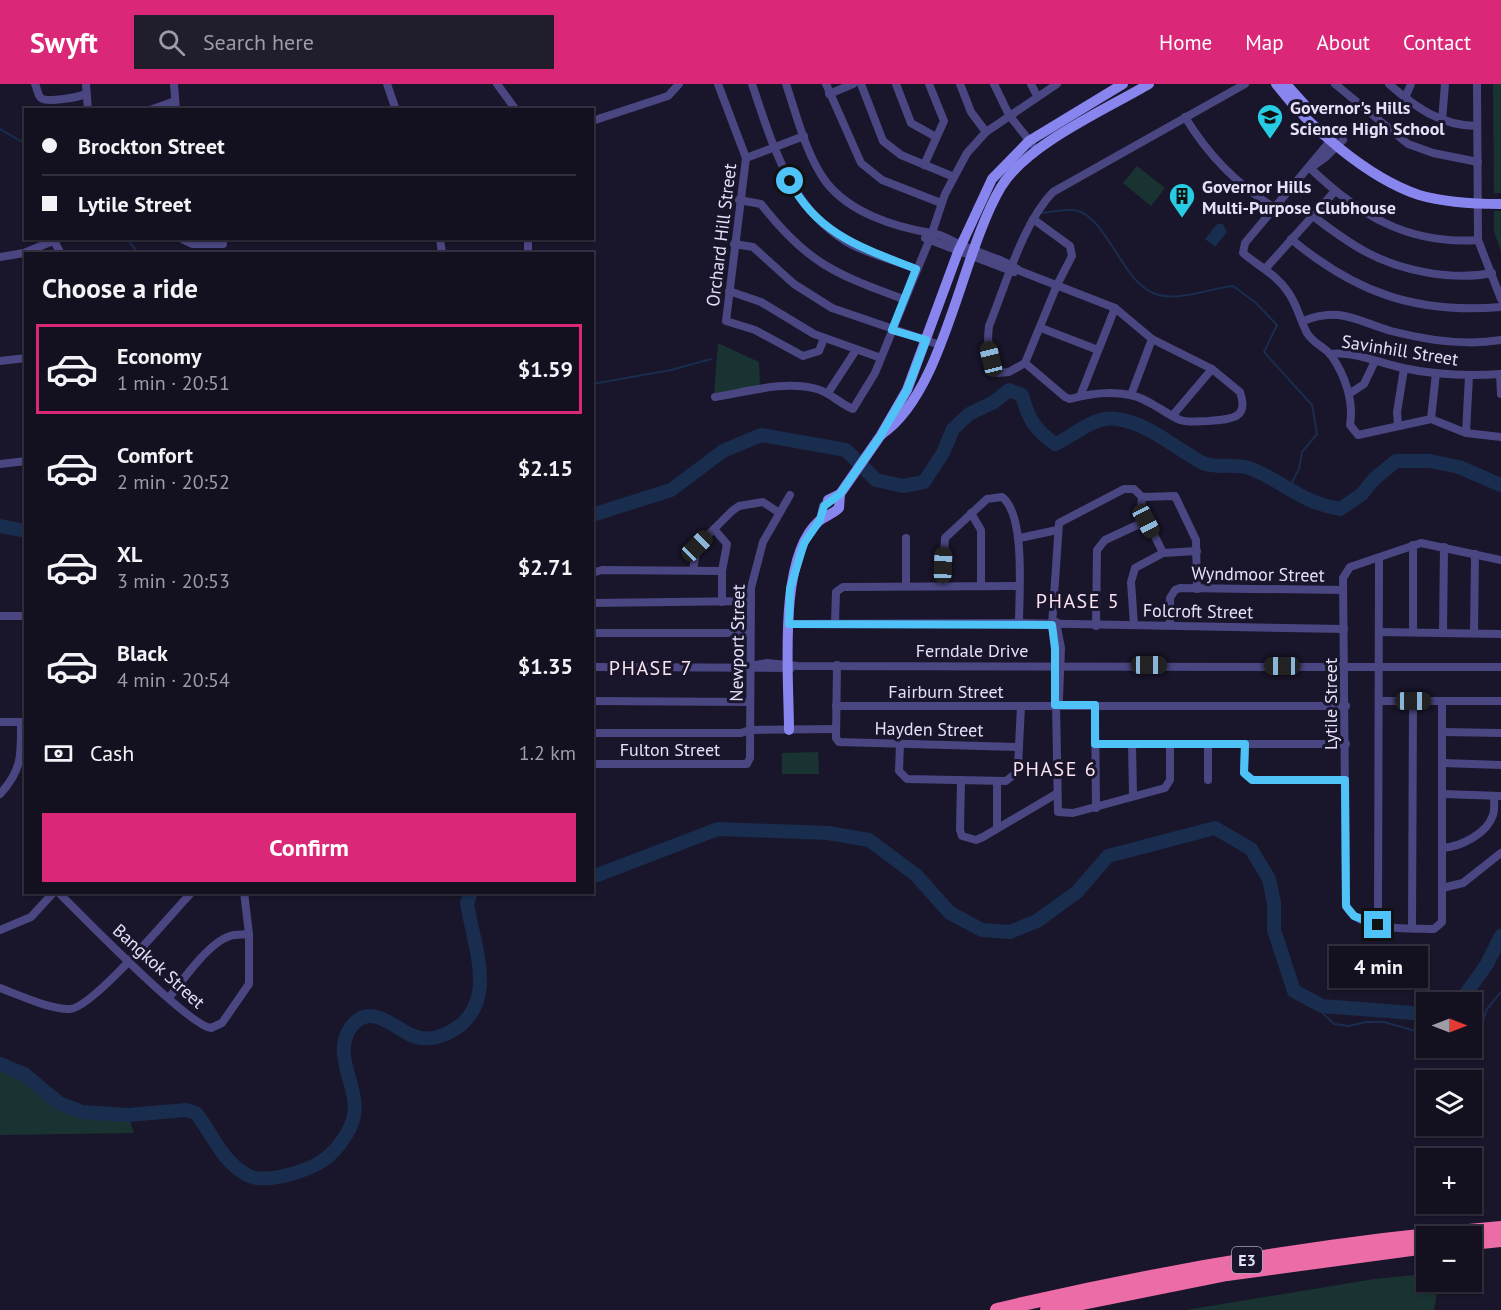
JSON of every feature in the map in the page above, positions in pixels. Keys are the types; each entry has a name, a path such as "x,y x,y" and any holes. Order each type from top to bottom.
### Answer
{"highway":[{"name":"E3","path":"997,1310 1113,1284 1251,1259 1394,1239 1501,1228"},
{"path":"1482,1241 1501,1240"},
{"name":"E3","path":"1047,1310 1227,1274 1416,1248"}],"street":[{"path":"35,84 39,95 44,99 75,98 86,94"},
{"path":"86,84 88,108"},
{"path":"160,108 176,105 174,84"},
{"path":"387,84 395,108"},
{"path":"496,84 514,108"},
{"path":"594,121 668,96 679,84"},
{"name":"Orchard Hill Street","path":"718,84 746,158 739,200 726,321 755,330 803,356 819,351 824,338"},
{"path":"752,84 774,148 798,197 822,223 848,242 916,269"},
{"path":"786,84 804,136 826,182 852,207 1114,308 1152,339 1212,369 1240,392 1242,408 1238,416 1231,419 1191,422 1131,394 1081,394 1070,399 1059,394 1025,363"},
{"path":"826,84 861,163 882,180 941,203"},
{"path":"830,94 853,84"},
{"path":"861,84 883,141 901,155 954,177"},
{"path":"896,84 911,123 936,137"},
{"path":"924,165 944,122 929,84"},
{"path":"960,84 971,112 986,132"},
{"path":"994,84 1010,115 1033,146"},
{"path":"1031,84 1037,96"},
{"path":"715,397 784,386 814,388 828,393 853,409 875,373 903,299 931,237 941,203 967,153 986,132 1058,84"},
{"path":"820,520 838,508 841,492 881,435 907,390 960,249 992,179 1033,146 1123,84"},
{"path":"881,435 897,424 916,396 940,345 972,253 1001,188 1018,165 1033,146 1136,87 1149,84"},
{"path":"1033,219 1070,246 1072,256 1057,285 1025,363 1010,372 998,373 993,367 988,346 989,326 1015,270 1033,219 1041,204 1071,180 1245,84"},
{"path":"1276,84 1337,140 1385,171 1421,189 1501,204"},
{"path":"1286,84 1337,140"},
{"path":"1335,84 1408,144 1433,153 1478,162"},
{"path":"1389,84 1405,98 1442,121 1455,125 1477,126"},
{"path":"1405,98 1411,84"},
{"path":"1442,121 1445,84"},
{"path":"1477,84 1478,240 1501,299"},
{"path":"1185,117 1201,142 1226,170 1250,193 1275,208"},
{"path":"746,158 804,136"},
{"path":"1337,140 1275,208 1243,248 1247,256 1266,268 1288,292 1303,321 1306,333 1330,354 1349,394 1352,410 1350,425 1358,435 1431,419 1466,433 1501,437"},
{"path":"1311,168 1335,191 1369,215 1422,238 1458,242 1478,240"},
{"path":"1266,268 1335,191"},
{"path":"1477,200 1501,197"},
{"path":"739,200 761,204 784,233 814,259 833,271 903,299"},
{"path":"1312,216 1367,253 1403,266 1457,275 1492,273"},
{"path":"1291,239 1331,271 1381,294 1441,306 1501,307"},
{"path":"27,252 57,240"},
{"path":"184,240 192,244 222,244"},
{"path":"734,244 753,247 794,284 832,308 940,345"},
{"path":"0,257 24,253"},
{"path":"729,291 761,303 824,338 881,358"},
{"path":"1081,394 1114,308"},
{"path":"1303,321 1318,315 1335,313 1414,336 1466,341 1501,340"},
{"path":"1041,328 1098,350"},
{"path":"1131,394 1152,339"},
{"path":"828,393 856,350"},
{"name":"Savinhill Street","path":"1330,354 1348,354 1404,369 1437,373 1469,376 1500,374"},
{"path":"0,361 24,358"},
{"path":"1349,394 1364,384 1375,361"},
{"path":"1173,415 1212,369"},
{"path":"1398,426 1397,411 1404,369"},
{"path":"1431,419 1437,373"},
{"path":"1500,374 1501,394"},
{"path":"1466,433 1469,376"},
{"path":"0,464 24,461"},
{"path":"1170,744 1169,784 1165,788 1133,795 1096,808 1058,812 1056,707 1058,664 1055,623 1057,531 1064,519 1124,489 1134,489 1142,497 1175,496 1196,540 1197,588"},
{"path":"789,730 792,666 789,624 790,589 795,564 804,543 820,520 828,500 841,492"},
{"name":"Newport Street","path":"747,764 750,758 748,666 755,566 763,542 790,495"},
{"path":"942,586 945,538 987,499 997,496 1005,499 1020,538 1019,623"},
{"path":"1142,497 1141,508 1162,553"},
{"path":"693,570 697,546 739,506 763,502 778,513"},
{"path":"972,513 981,530 981,586"},
{"path":"1096,626 1097,550 1105,540 1146,521"},
{"path":"714,529 727,544 722,602"},
{"path":"1020,538 1057,531"},
{"path":"906,538 906,586"},
{"path":"1378,925 1379,559 1413,545 1427,543 1501,560"},
{"path":"1413,545 1413,632"},
{"path":"1443,632 1444,547"},
{"path":"1134,625 1132,573 1135,568 1162,553 1197,551"},
{"path":"1474,633 1475,554"},
{"name":"Lytile Street","path":"1379,559 1350,567 1343,578 1346,667 1346,906 1354,916 1378,925 1412,928 1439,927 1442,922 1442,888"},
{"path":"594,572 602,570 723,571"},
{"path":"835,623 836,592 843,587 1019,586"},
{"name":"Wyndmoor Street","path":"1170,625 1172,593 1180,588 1343,590"},
{"path":"594,603 751,601"},
{"path":"0,616 24,616"},
{"name":"Folcroft Street","path":"789,624 1055,623 1096,626 1344,628"},
{"path":"1379,632 1501,634"},
{"path":"594,633 750,633"},
{"name":"Ferndale Drive","path":"594,667 1058,664 1326,667 1340,664 1346,667 1501,667"},
{"path":"594,733 741,733 750,730 836,729 837,665"},
{"path":"594,701 750,702"},
{"path":"1379,701 1501,701"},
{"path":"1412,928 1413,701"},
{"path":"1442,701 1442,888 1462,883 1501,853"},
{"path":"1095,705 1096,808"},
{"name":"Fairburn Street","path":"836,706 1346,706"},
{"path":"900,744 899,771 901,776 907,779 998,782 1006,780 1016,773 1021,706"},
{"path":"0,722 23,722 21,759 17,773 0,794"},
{"name":"Hayden Street","path":"836,729 838,742 1019,747"},
{"path":"1443,732 1501,733"},
{"path":"1095,744 1346,744"},
{"path":"1132,744 1133,795"},
{"path":"1208,744 1208,780"},
{"path":"1245,744 1244,773 1252,780 1345,780"},
{"path":"1443,763 1501,765"},
{"name":"Fulton Street","path":"594,764 747,764"},
{"path":"961,780 962,836 976,840 1056,794"},
{"path":"998,782 998,827"},
{"path":"1442,848 1463,844 1490,821 1497,796 1443,794"},
{"path":"0,930 31,917 54,894"},
{"name":"Bangkok Street","path":"58,894 169,998 203,1026 211,1028 222,1023 249,984 249,934 244,894"},
{"path":"0,988 63,1009 81,1008 190,894"},
{"path":"169,998 189,972 221,941 228,936 249,934"}],"green space":[{"path":"1493,84 1501,84 1501,193 1494,193"},
{"path":"1137,166 1165,188 1151,206 1123,183"},
{"path":"1494,211 1501,211 1501,251 1494,232"},
{"path":"718,343 759,362 760,387 714,394"},
{"path":"818,752 819,774 782,774 782,753"},
{"path":"0,1064 24,1074 59,1103 82,1112 128,1115 134,1133 0,1135"},
{"path":"1416,1275 1416,1292 1437,1292 1434,1310 1186,1310 1374,1279"}],"water":[{"path":"1217,224 1223,224 1227,232 1215,247 1205,239"}],"waterway":[{"path":"0,129 24,143"},
{"path":"1041,213 1074,210 1088,216 1106,236 1131,275 1151,292 1181,296 1233,286 1255,302 1277,325 1264,352 1312,405 1317,434 1302,452 1299,469 1288,490"},
{"path":"128,240 137,252"},
{"path":"594,384 671,370 711,359"},
{"path":"594,514 671,490 723,451 761,435 846,450 876,480 903,486 924,482 943,453 953,429 969,414 994,402 1009,390 1022,395 1033,423 1055,444 1100,420 1128,421 1151,431 1203,463 1249,468 1313,501 1340,509 1361,495 1374,479 1396,461 1430,461 1459,467 1501,485"},
{"path":"0,526 24,531"},
{"path":"594,876 718,829 828,833 869,840 916,875 950,913 982,930 1010,932 1037,921 1077,892 1108,856 1215,828 1251,849 1269,879 1274,903 1274,930 1294,991 1322,1006 1416,1013"},
{"path":"0,1064 24,1074 59,1103 82,1112 128,1115 186,1110 196,1113 224,1155 247,1175 265,1178 298,1172 318,1164 330,1155 339,1145 353,1121 355,1104 344,1051 349,1030 356,1021 372,1016 411,1035 431,1038 457,1028 473,1011 478,995 480,974 467,903 470,894"},
{"path":"1467,992 1487,964 1501,936"},
{"path":"1482,1024 1487,1009 1501,992"},
{"path":"1308,999 1334,1024 1349,1026 1366,1022 1384,1022 1416,1031"}],"place":[{"name":"Governor's Hills Science High School","path":"1270,140"},
{"name":"Governor Hills Multi-Purpose Clubhouse","path":"1182,219"}],"district":[{"name":"PHASE 5","path":"1078,601"},
{"name":"PHASE 7","path":"651,668"},
{"name":"PHASE 6","path":"1055,769"}],"route":[{"path":"790,181 798,197 822,223 848,242 916,269 892,330 926,340 907,390 881,435 840,494 828,500 820,520 804,543 795,564 790,589 789,624 1019,623 1052,625 1055,648 1055,705 1095,705 1095,744 1245,744 1244,773 1252,780 1345,780 1346,906 1350,913 1360,920 1378,925"}]}
